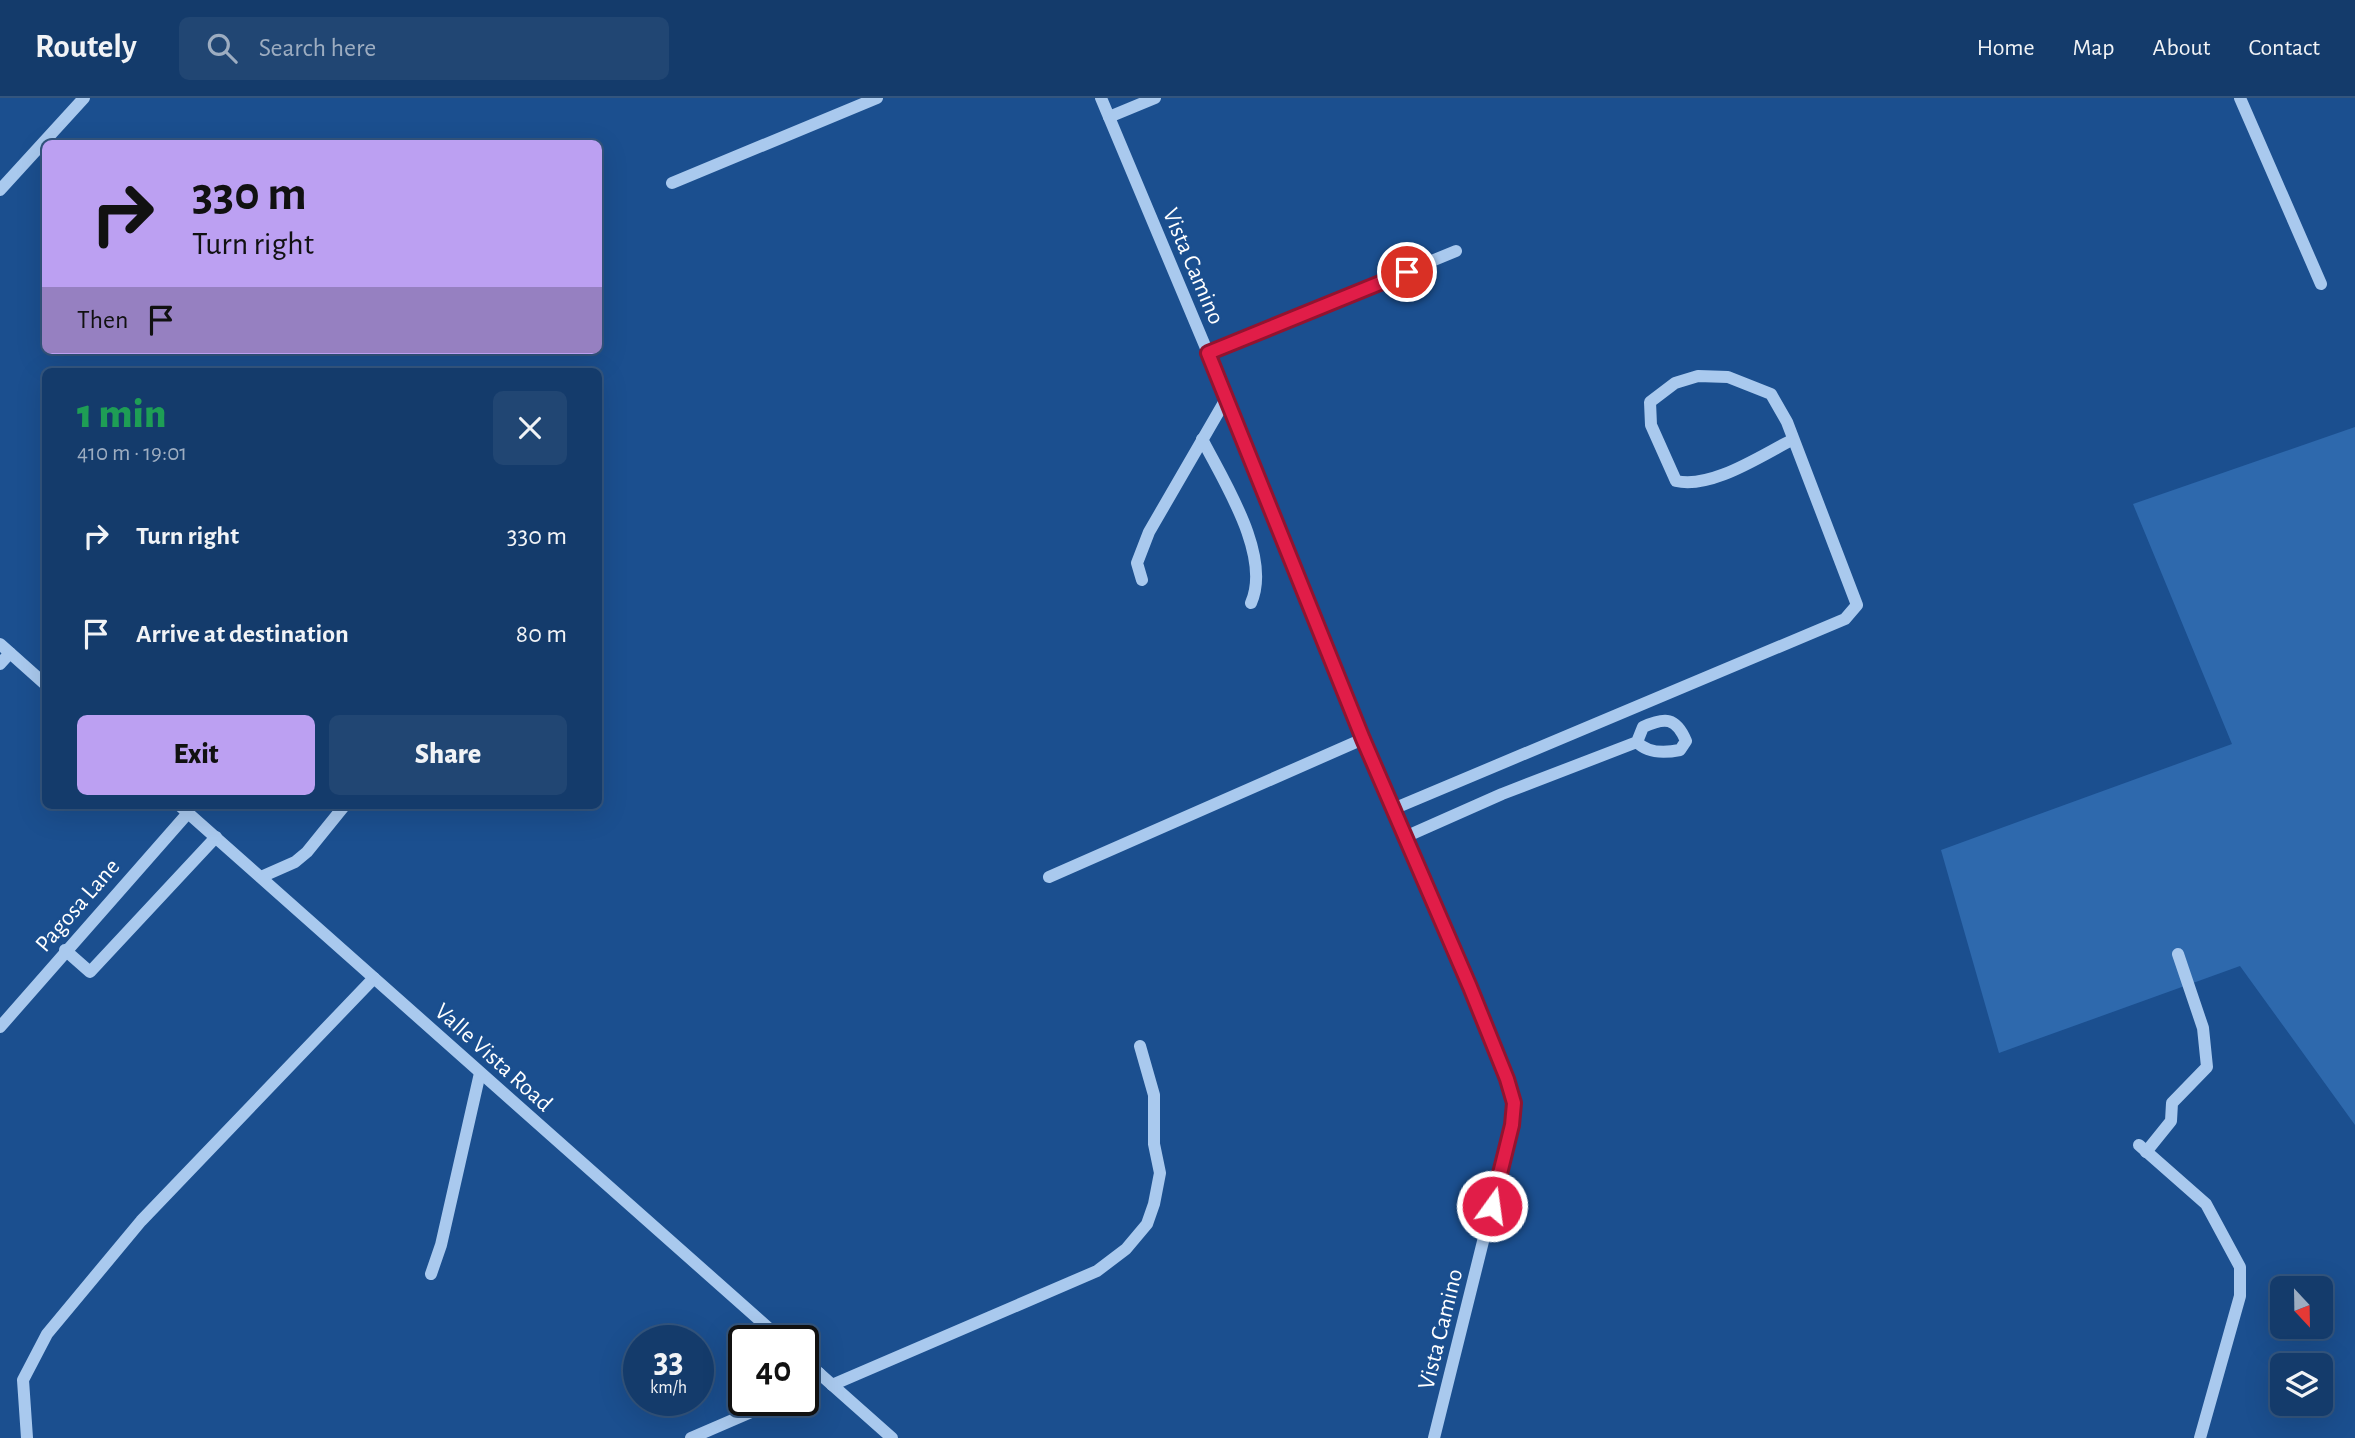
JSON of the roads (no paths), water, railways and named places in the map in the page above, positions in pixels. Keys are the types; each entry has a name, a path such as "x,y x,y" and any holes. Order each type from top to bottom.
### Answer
{"street":[{"path":"46,140 84,98"},
{"path":"672,183 877,98"},
{"name":"Vista Camino","path":"1101,98 1208,353 1363,739 1470,987 1514,1103 1512,1125 1434,1438"},
{"path":"1109,117 1155,98"},
{"path":"2240,98 2321,284"},
{"path":"0,190 42,144"},
{"path":"1208,353 1456,251"},
{"path":"1393,809 1845,619 1857,605 1787,422 1771,394 1728,377 1699,376 1675,383 1650,402 1651,425 1676,481 1689,484 1717,477 1792,440"},
{"path":"1142,580 1137,563 1149,532 1226,398"},
{"path":"1202,439 1249,537 1257,570 1255,594 1251,603"},
{"path":"0,644 42,681"},
{"path":"0,664 10,653"},
{"path":"1049,877 1363,739"},
{"path":"1405,837 1514,789 1637,742"},
{"name":"Valle Vista Road","path":"184,809 765,1325"},
{"name":"Pagosa Lane","path":"0,1027 184,809"},
{"path":"261,877 295,862 307,852 342,809"},
{"path":"65,950 90,972 216,837"},
{"path":"2178,954 2203,1028 2207,1067 2172,1103 2171,1121 2143,1149 2206,1204 2240,1267 2240,1296 2200,1438"},
{"path":"27,1438 23,1380 47,1334 141,1221 374,978"},
{"path":"832,1385 1097,1270 1126,1248 1147,1224 1160,1173 1154,1144 1154,1095 1139,1046"},
{"path":"431,1274 441,1245 480,1073"},
{"path":"819,1373 892,1438"},
{"path":"691,1438 742,1416"}]}
